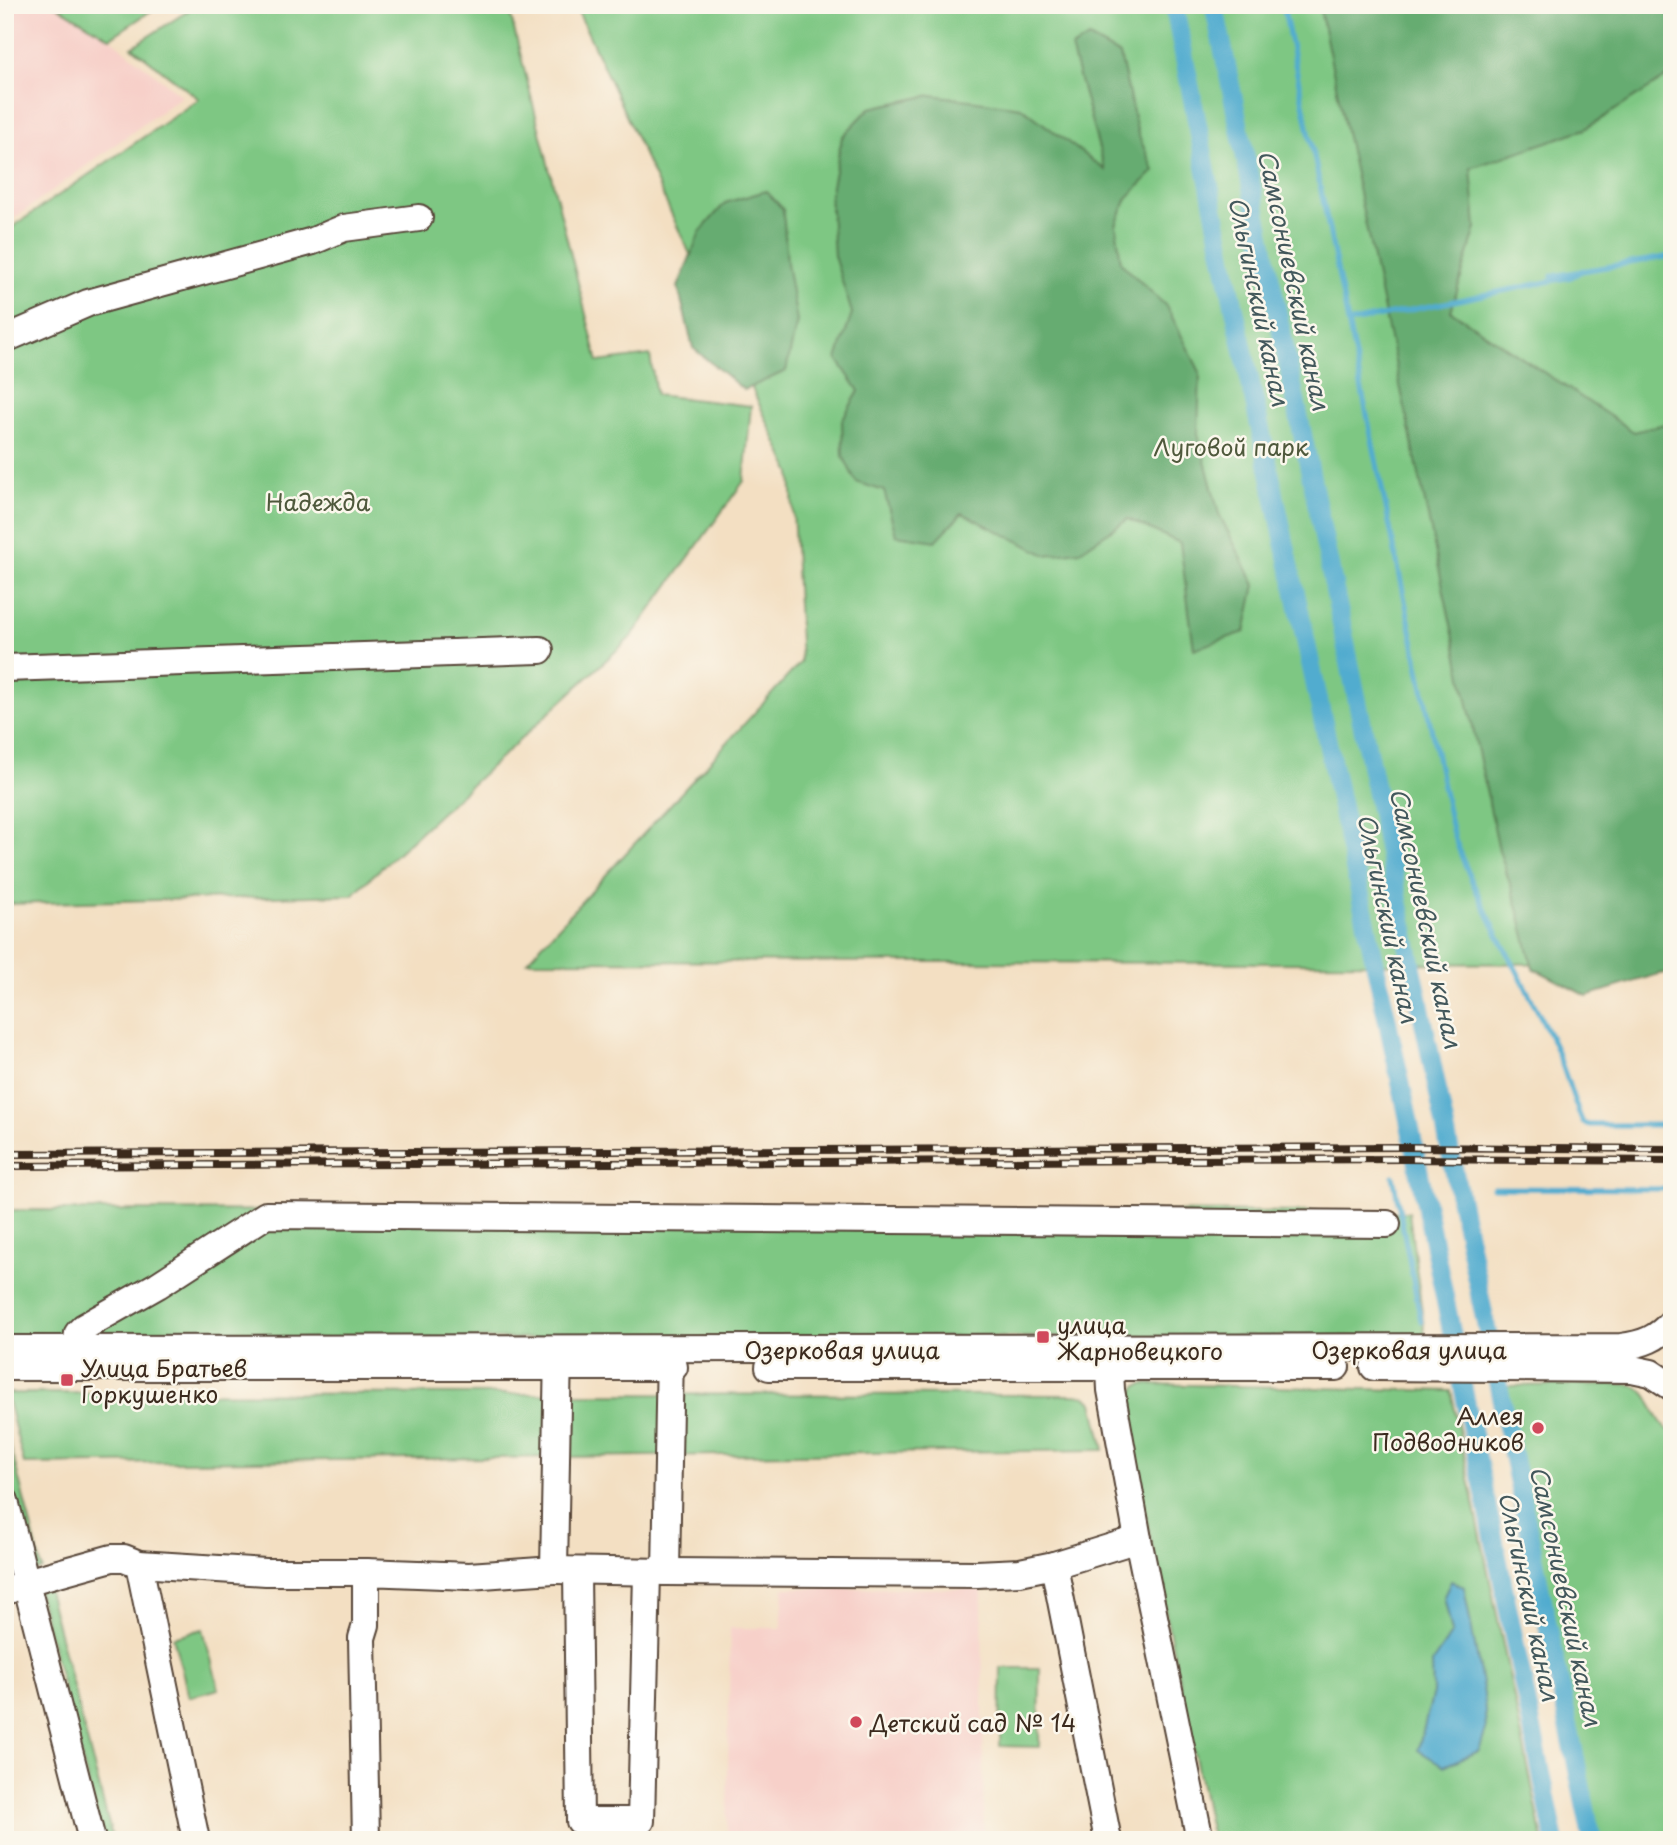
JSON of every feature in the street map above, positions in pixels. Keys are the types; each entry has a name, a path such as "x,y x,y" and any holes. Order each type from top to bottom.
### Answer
{"street":[{"path":"5,339 88,303 313,241 344,228 419,218"},
{"path":"5,668 540,650"},
{"path":"76,1348 78,1333 84,1327 266,1216 1387,1224"},
{"name":"Озерковая улица","path":"1521,1359 1637,1345 1662,1333 1672,1322"},
{"name":"Озерковая улица","path":"6,1351 76,1348 558,1358"},
{"name":"Озерковая улица","path":"6,1351 558,1358 1521,1359 1641,1369 1661,1378 1672,1387"},
{"path":"1109,1357 1111,1390 1138,1539 1200,1840"},
{"path":"558,1358 574,1831 641,1821 670,1358"},
{"path":"5,1501 16,1587 92,1840"},
{"path":"16,1587 112,1558 124,1558 139,1564 266,1572 469,1576 566,1571 977,1574 1020,1572 1138,1539"},
{"path":"139,1564 196,1840"},
{"path":"1054,1564 1108,1840"},
{"path":"366,1572 366,1625 362,1638 366,1840"}],"shaded area":[{"path":"5,5 55,5 110,38 182,96 5,225"},
{"name":"Детский сад № 14","path":"784,1588 982,1589 984,1840 727,1840 730,1628 781,1628"}],"green space":[{"path":"55,5 160,5 110,38"},
{"name":"Надежда","path":"197,5 508,5 598,362 650,355 656,395 751,406 744,481 631,637 352,895 5,904 5,232 199,99 132,47"},
{"name":"Луговой парк","path":"575,5 1672,5 1672,964 527,961 801,662 791,473"},
{"path":"1319,5 1672,5 1672,74 1585,129 1471,168 1476,228 1451,311 1634,432 1672,422 1672,972 1587,996 1533,968 1499,850"},
{"path":"1089,38 1120,55 1138,134 1154,171 1127,198 1116,225 1121,263 1167,307 1200,372 1198,434 1219,514 1255,585 1245,632 1194,649 1180,543 1128,519 1080,551 1046,555 962,513 936,541 896,535 884,491 856,482 843,456 842,420 859,391 837,359 852,313 834,256 830,195 842,137 870,108 932,95 1021,107 1105,170 1071,48"},
{"path":"766,191 783,209 787,263 797,321 786,371 744,390 693,348 678,287 700,232 725,203"},
{"path":"5,1210 1409,1212 1425,1336 5,1340"},
{"path":"1145,1384 1451,1391 1543,1840 1212,1840 1124,1409 1137,1386"},
{"path":"1626,1384 1636,1387 1648,1397 1664,1427 1672,1433 1672,1840 1597,1840 1502,1386"},
{"path":"6,1393 1072,1395 1085,1396 1093,1402 1104,1450 24,1464"},
{"path":"5,1425 42,1569 33,1572 5,1464"},
{"path":"46,1583 113,1840 103,1840 36,1585"},
{"path":"203,1629 219,1689 189,1697 173,1637"},
{"path":"1001,1668 1040,1668 1039,1747 1000,1746"}],"water":[{"path":"1451,1581 1464,1587 1484,1694 1486,1730 1479,1751 1444,1766 1418,1750 1433,1693 1432,1663 1452,1633 1444,1596"}],"waterway":[{"name":"Ольгинский канал","path":"1174,5 1224,260 1408,1117 1555,1840"},
{"name":"Самсониевский канал","path":"1214,5 1592,1840"},
{"path":"1283,5 1452,830 1474,886 1555,1047 1583,1123 1672,1125"},
{"path":"1552,276 1672,256"},
{"path":"1347,323 1571,277 1583,270"},
{"path":"1393,1176 1421,1321"},
{"path":"1493,1188 1672,1189"}],"railway":[{"path":"5,1154 1401,1147 1672,1149"},
{"path":"5,1166 1403,1159 1672,1161"}],"place":[{"name":"улица Жарновецкого","path":"1043,1337"},
{"name":"Улица Братьев Горкушенко","path":"67,1380"},
{"name":"Аллея Подводников","path":"1538,1428"},
{"name":"Детский сад № 14","path":"856,1722"}]}
